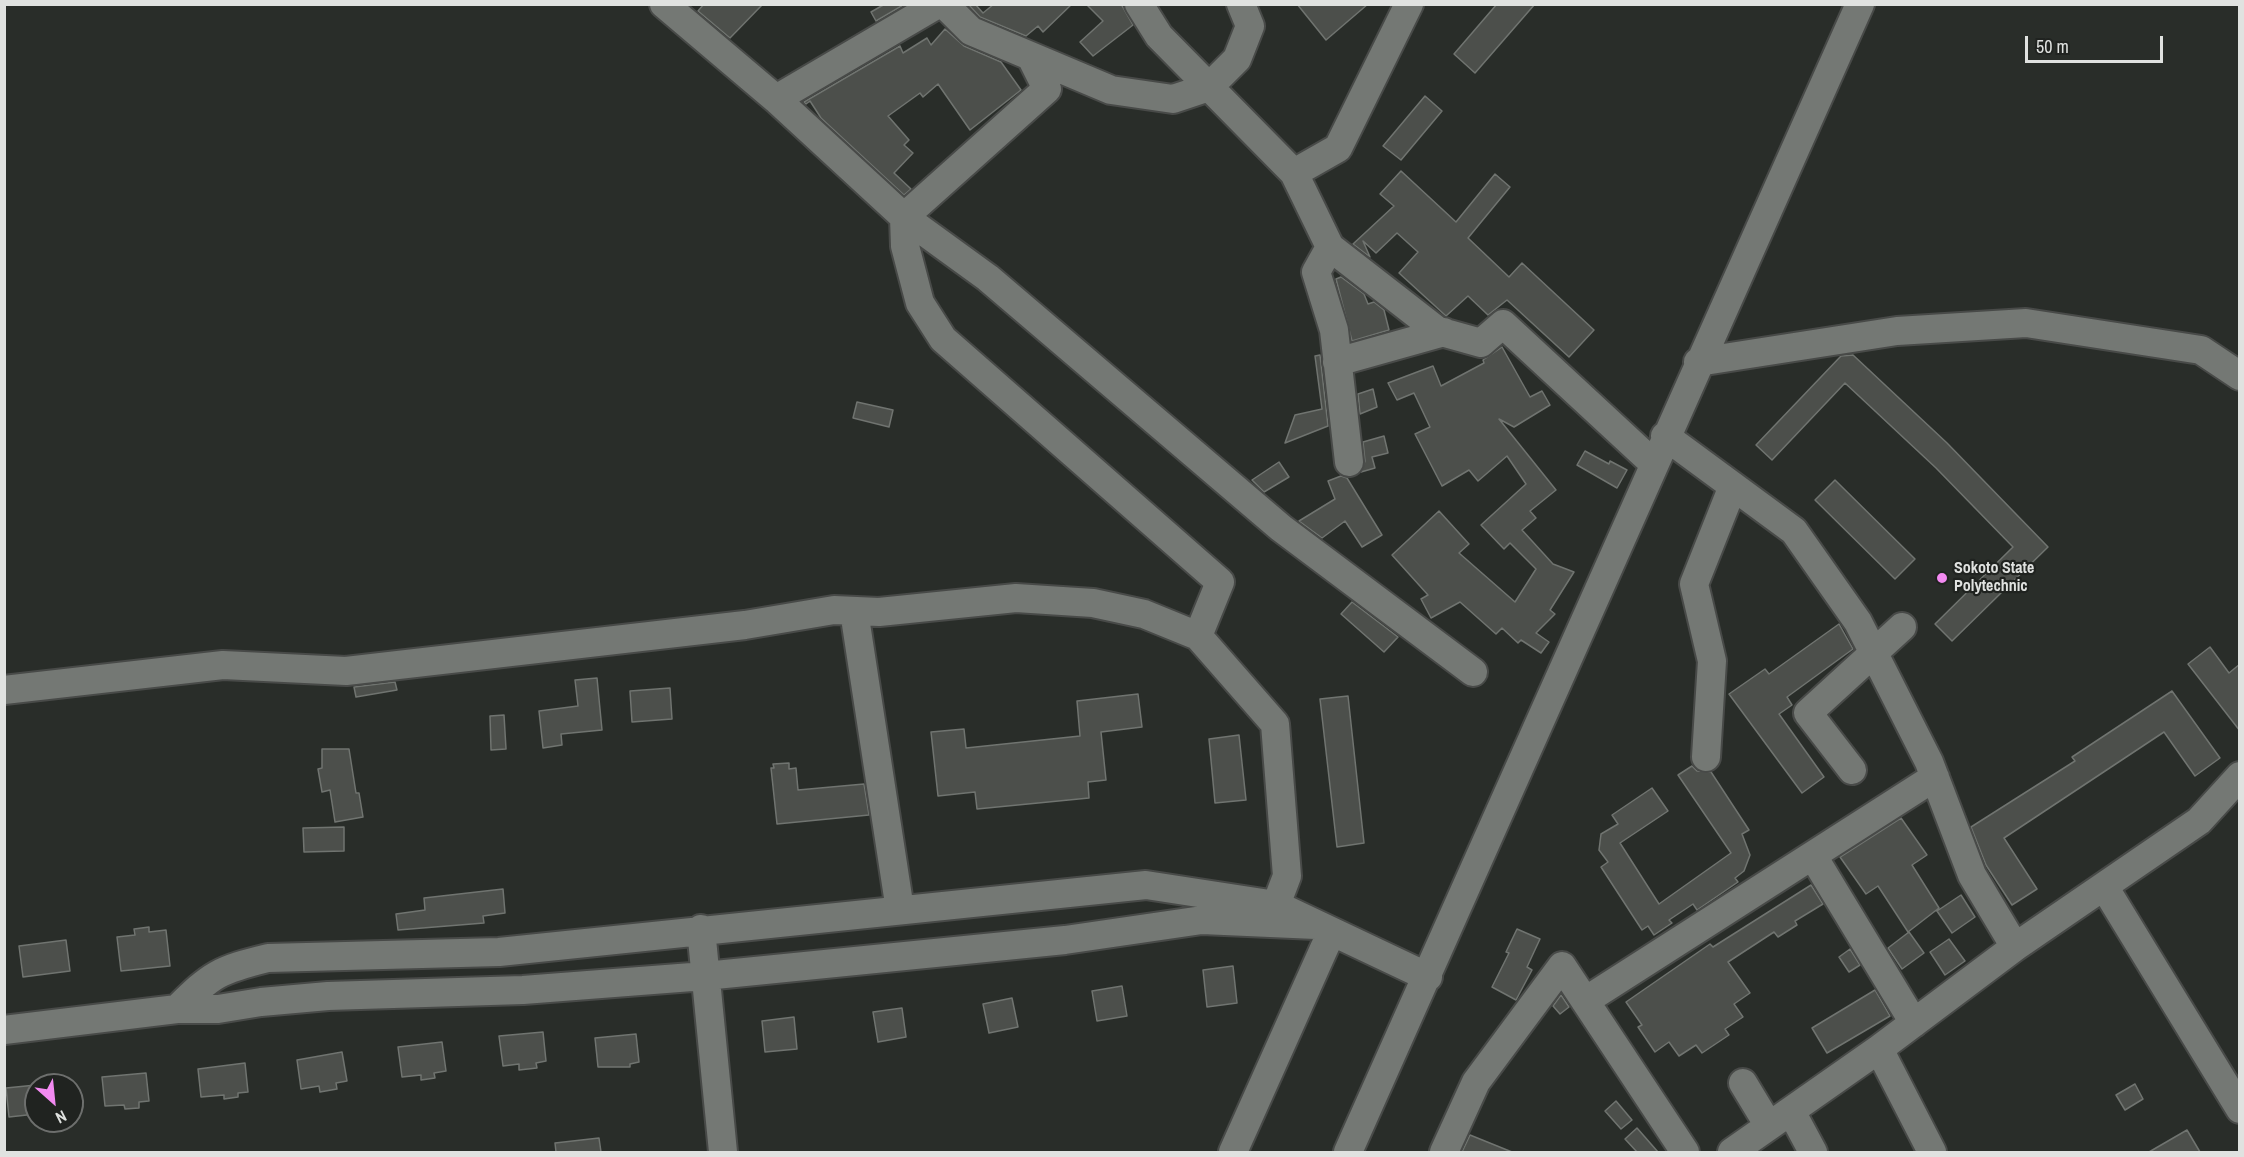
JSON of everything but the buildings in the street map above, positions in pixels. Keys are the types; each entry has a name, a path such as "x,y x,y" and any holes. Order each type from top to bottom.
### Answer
{"street":[{"path":"664,4 776,99 904,217 988,278 1281,528 1473,672"},
{"path":"776,99 938,4"},
{"path":"944,4 971,31 1031,57 1111,90 1173,99 1209,87 1237,59 1250,26 1241,4"},
{"path":"1139,4 1159,36 1294,173 1330,247 1438,331 1481,343 1503,324 1653,463"},
{"path":"1294,173 1338,148 1409,4"},
{"path":"1348,1152 1481,861 1653,463 1860,4"},
{"path":"1031,57 1047,88 904,217 905,246 920,303 943,339 1220,582 1198,636"},
{"path":"1330,247 1316,272 1334,330 1349,462"},
{"path":"1698,362 1897,331 2025,323 2201,350 2240,376"},
{"path":"1337,362 1444,332"},
{"path":"1665,436 1794,531 1857,622 1935,777 1972,875 2015,947"},
{"path":"1706,757 1712,661 1694,584 1732,486"},
{"path":"4,690 222,665 346,671 745,625 834,610 879,612 1016,598 1093,603 1144,614 1198,636 1275,724 1287,876 1276,905"},
{"path":"854,611 900,910"},
{"path":"1852,770 1808,713 1902,627"},
{"path":"2240,759 2235,762 2240,768"},
{"path":"1732,1152 1879,1049 2015,947 2105,888 2199,821 2240,776"},
{"path":"1585,1001 1935,777"},
{"path":"1813,856 1914,1023"},
{"path":"177,1009 208,978 232,967 268,958 499,952 701,929 1146,885 1276,905 1428,977"},
{"path":"2105,888 2240,1109"},
{"path":"4,1030 177,1009 218,1009 261,1002 328,996 523,990 705,976 1065,940 1202,920 1324,929"},
{"path":"701,929 723,1152"},
{"path":"1233,1152 1324,929"},
{"path":"1444,1152 1476,1082 1562,966 1685,1152"},
{"path":"1879,1049 1932,1152"},
{"path":"1743,1083 1813,1152"}],"place":[{"name":"Sokoto State Polytechnic","path":"1942,578"}]}
